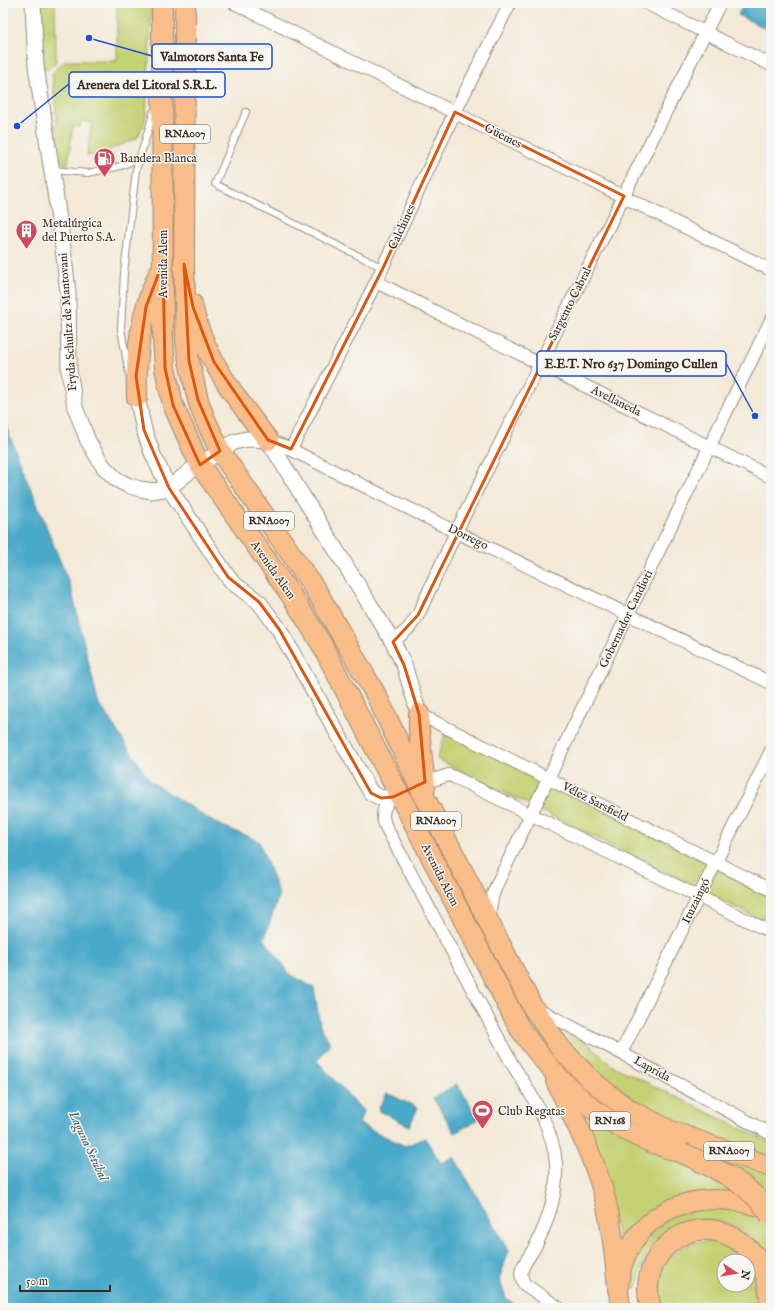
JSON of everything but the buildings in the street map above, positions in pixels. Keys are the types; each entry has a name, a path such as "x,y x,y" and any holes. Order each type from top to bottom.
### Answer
{"highway":[{"name":"Avenida Alem","path":"162,3 163,338 165,368 173,405 200,465 297,604 322,645 396,796 520,1029 551,1070"},
{"name":"Avenida Alem","path":"185,3 184,264 186,341 188,361 198,400 204,417 220,450 317,592 376,695 532,1006"},
{"path":"137,397 136,376 140,336 146,307 163,262"},
{"path":"184,264 193,307 201,334 214,362 241,405 268,440"},
{"path":"419,714 423,788"},
{"name":"RNA007","path":"532,1006 562,1050 590,1079 612,1098 644,1118 671,1131 684,1145 771,1167"},
{"path":"551,1070 584,1140 603,1191 613,1236 619,1302"},
{"name":"RN168","path":"551,1070 566,1086 610,1121 626,1131 646,1140 684,1145 733,1179 758,1200 771,1216"},
{"path":"651,1308 648,1300 647,1285 652,1268 660,1253 669,1242 696,1230 711,1230 726,1234 739,1241 752,1252 765,1273 768,1283 770,1308"}],"main road":[{"path":"619,1302 624,1259 633,1242 645,1227 657,1216 667,1210 692,1202 713,1199 740,1201 771,1209"}],"street":[{"name":"Fryda Schultz de Mantovani","path":"33,3 36,66 62,239 68,293 69,370 75,407 80,424 103,466 116,479 127,485 145,490 169,488"},
{"name":"Güemes","path":"234,3 771,270"},
{"name":"Calchines","path":"291,449 383,268 455,112 510,3"},
{"path":"646,3 771,65"},
{"name":"Sargento Cabral","path":"393,642 409,628 418,615 456,532 720,3"},
{"name":"Avellaneda","path":"376,282 771,477"},
{"name":"Gobernador Candioti","path":"488,919 493,894 530,814 771,320"},
{"path":"137,397 144,430 153,455 169,488 228,577 233,583 258,602 279,629 371,793 381,798 396,796 423,788 448,775 771,932"},
{"name":"Dorrego","path":"169,488 220,450 240,440 255,438 268,440 291,449 456,532 771,683"},
{"path":"268,440 393,642 404,665 419,714"},
{"name":"Vélez Sarsfield","path":"419,714 771,890"},
{"name":"Ituzaingó","path":"621,1052 771,751"},
{"path":"396,796 382,812 385,825 512,1064 535,1099 554,1150 556,1164 551,1208 536,1245 522,1270 522,1278 524,1284 559,1308"},
{"name":"Laprida","path":"532,1006 556,1020 621,1052 771,1134"}],"lane":[{"path":"137,397 129,376 121,329 124,273 136,170 162,89"},
{"path":"246,112 215,184 383,268"},
{"path":"52,170 88,173 121,166 139,158"}],"highlighted area":[{"path":"455,112 624,196 418,615 393,642 404,665 419,714 425,782 393,797 381,798 371,793 279,629 259,602 228,577 169,488 144,430 136,376 146,307 163,262 165,368 173,405 200,465 220,451 198,400 189,361 184,264 193,307 214,362 268,440 291,449 383,268"}],"green space":[{"path":"39,3 55,3 56,61 54,65 45,69 43,67"},
{"path":"117,3 152,3 146,114 144,124 137,138 95,156 87,155 92,123 81,121 80,127 73,126 68,164 64,164 56,156 54,135 57,120 52,73 65,61 117,61"},
{"path":"446,731 771,895 771,925 437,759"},
{"path":"561,1027 580,1036 611,1065 771,1143 771,1201 692,1193 673,1198 640,1219 621,1244 574,1102 676,1156 687,1125 674,1121 653,1111 614,1086 580,1055"},
{"path":"723,1205 771,1216 771,1308 661,1308 660,1283 656,1282 661,1268 679,1249 687,1245 704,1241 721,1243 737,1253 716,1253 716,1293 756,1293 756,1253 751,1253 761,1245 750,1236 727,1224 702,1221 689,1222 664,1234 649,1251 637,1288 624,1290 633,1253 670,1215"}],"water":[{"path":"744,3 771,3 771,31 738,15"},
{"name":"Laguna Setúbal","path":"3,419 71,588 98,702 150,781 215,823 259,841 279,895 264,939 290,974 314,988 320,1025 330,1043 317,1061 363,1111 359,1124 405,1146 425,1138 441,1163 454,1157 509,1251 499,1279 506,1298 520,1308 3,1308"},
{"path":"457,1084 479,1119 455,1133 433,1098"},
{"path":"387,1093 418,1108 409,1126 378,1110"}],"place":[{"name":"Valmotors Santa Fe","path":"89,38"},
{"name":"Arenera del Litoral S.R.L.","path":"17,126"},
{"name":"Bandera Blanca","path":"105,178"},
{"name":"Metalúrgica del Puerto S.A.","path":"26,250"},
{"name":"E.E.T. Nro 637 Domingo Cullen","path":"755,416"},
{"name":"Club Regatas","path":"483,1130"}]}
